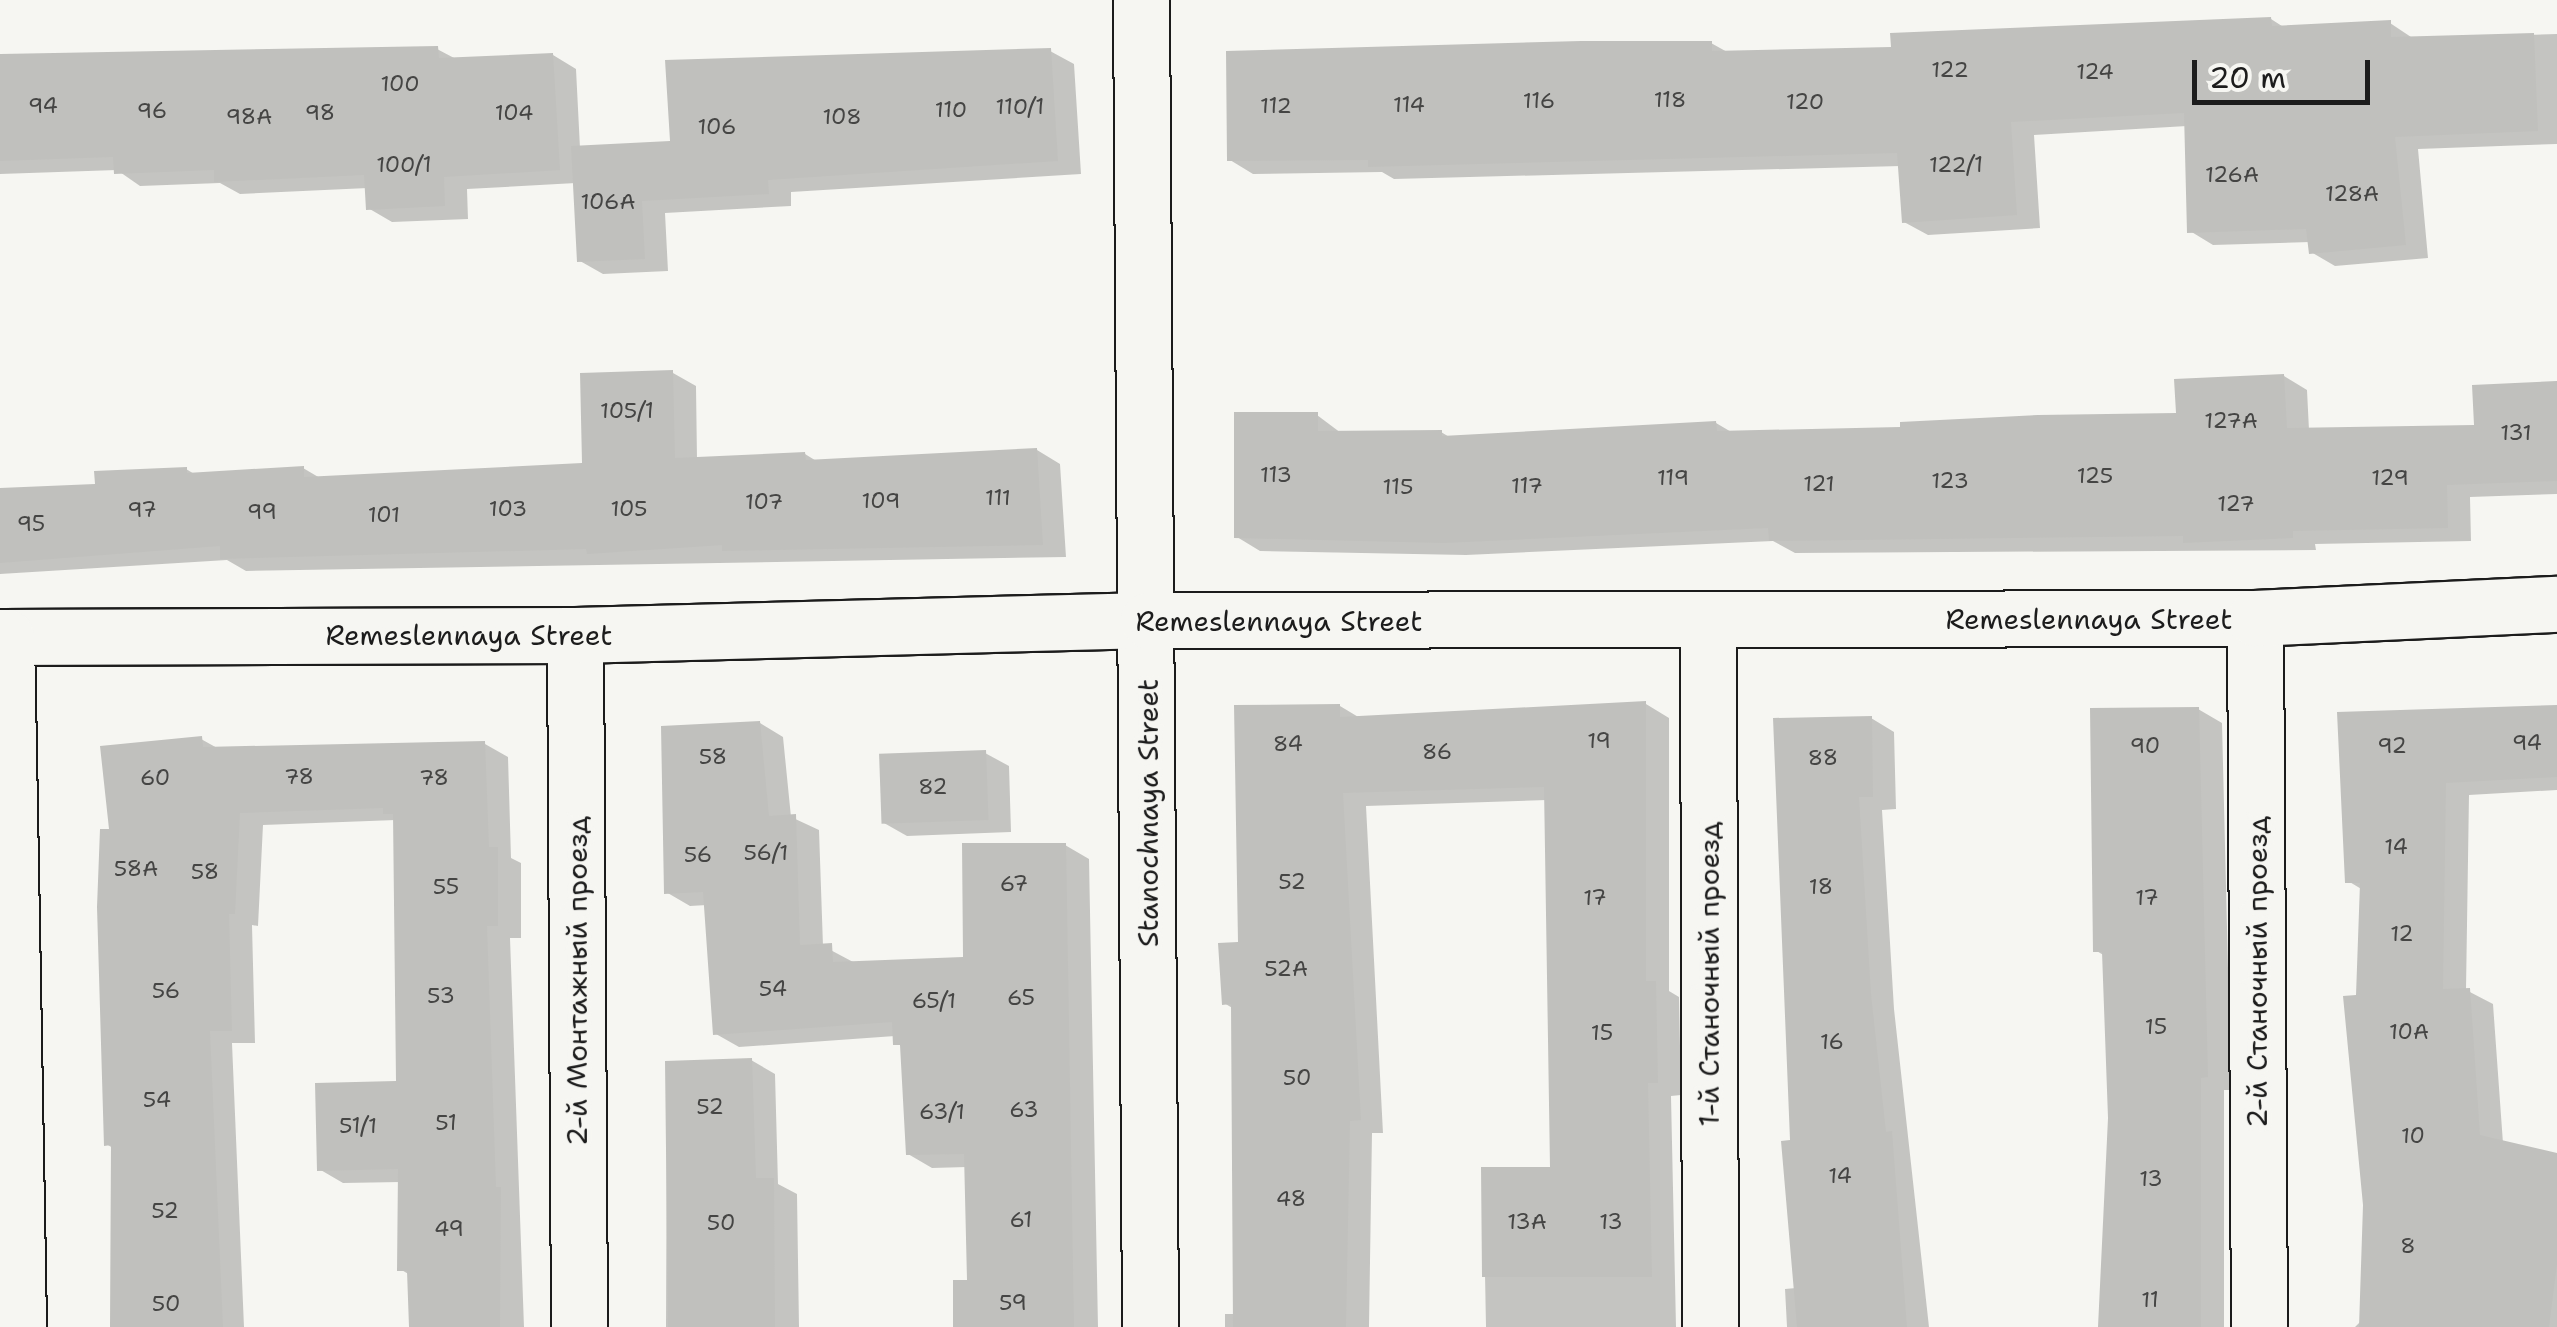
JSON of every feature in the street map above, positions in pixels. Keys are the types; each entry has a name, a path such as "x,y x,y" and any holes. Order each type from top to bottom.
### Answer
{"street":[{"name":"Stanochnaya Street","path":"1142,0 1150,1327"},
{"name":"Remeslennaya Street","path":"3,636 575,635 1148,620 2255,618 2557,604"},
{"name":"2-й Станочный проезд","path":"2255,618 2259,1327"},
{"name":"1-й Станочный проезд","path":"1708,620 1710,1327"},
{"name":"2-й Монтажный проезд","path":"575,635 579,1327"},
{"path":"3,636 18,1327"}],"building":[{"path":"2271,17 2272,26 2391,20 2391,37 2534,33 2538,131 2395,137 2406,245 2309,254 2306,229 2187,233 2184,113 2011,122 2017,215 1902,223 1897,153 1368,167 1368,160 1227,161 1226,51 1581,41 1712,41 1712,51 1891,47 1890,33"},
{"path":"438,46 439,58 553,53 560,170 444,177 445,206 366,210 364,175 214,182 214,170 114,174 113,157 0,161 0,54"},
{"path":"1051,48 1058,161 768,180 769,194 642,201 645,259 577,262 571,146 670,141 665,60"},
{"path":"673,370 675,458 805,452 806,460 1037,448 1043,545 722,551 722,545 587,554 586,549 220,559 220,546 0,563 0,488 95,484 94,471 187,467 187,473 304,466 304,477 582,463 580,373"},
{"path":"2284,374 2287,428 2474,425 2472,385 2557,381 2557,481 2447,485 2448,528 2293,531 2293,538 2183,543 2183,536 1769,541 1768,528 1444,543 1234,538 1234,412 1318,412 1318,431 1442,430 1442,436 1716,421 1717,431 1900,427 1900,422 2038,415 2176,413 2174,379"},
{"path":"1646,701 1646,981 1656,981 1658,1083 1648,1083 1652,1277 1482,1277 1481,1167 1550,1167 1544,787 1343,793 1361,1120 1350,1121 1346,1327 1233,1327 1231,1004 1222,1005 1218,943 1238,942 1234,705 1340,704 1340,717"},
{"path":"2557,705 2557,777 2446,783 2443,989 2470,988 2480,1135 2557,1153 2557,1264 2549,1327 2359,1327 2363,1205 2343,996 2356,995 2360,883 2345,883 2337,712"},
{"path":"2199,707 2208,1077 2201,1078 2201,1327 2098,1327 2108,1118 2102,952 2093,952 2090,708"},
{"path":"1872,716 1873,797 1859,797 1871,994 1886,1132 1892,1131 1907,1327 1797,1327 1781,1141 1790,1140 1773,718"},
{"path":"760,721 769,816 796,814 800,945 832,943 833,962 963,957 962,843 1066,843 1074,1327 953,1327 953,1280 967,1280 964,1154 906,1155 900,1045 893,1045 892,1022 713,1035 703,892 664,894 661,726"},
{"path":"202,736 203,747 485,741 489,847 498,847 498,926 487,926 496,1187 501,1187 500,1327 409,1327 407,1271 397,1271 398,1169 317,1171 315,1083 396,1081 393,814 383,814 383,808 240,813 235,914 229,914 232,1031 210,1031 223,1327 110,1327 111,1145 104,1146 97,907 100,829 109,829 100,746"},
{"path":"986,750 988,820 882,824 879,754"},
{"path":"752,1058 756,1178 774,1178 775,1327 668,1327 665,1061"}]}
